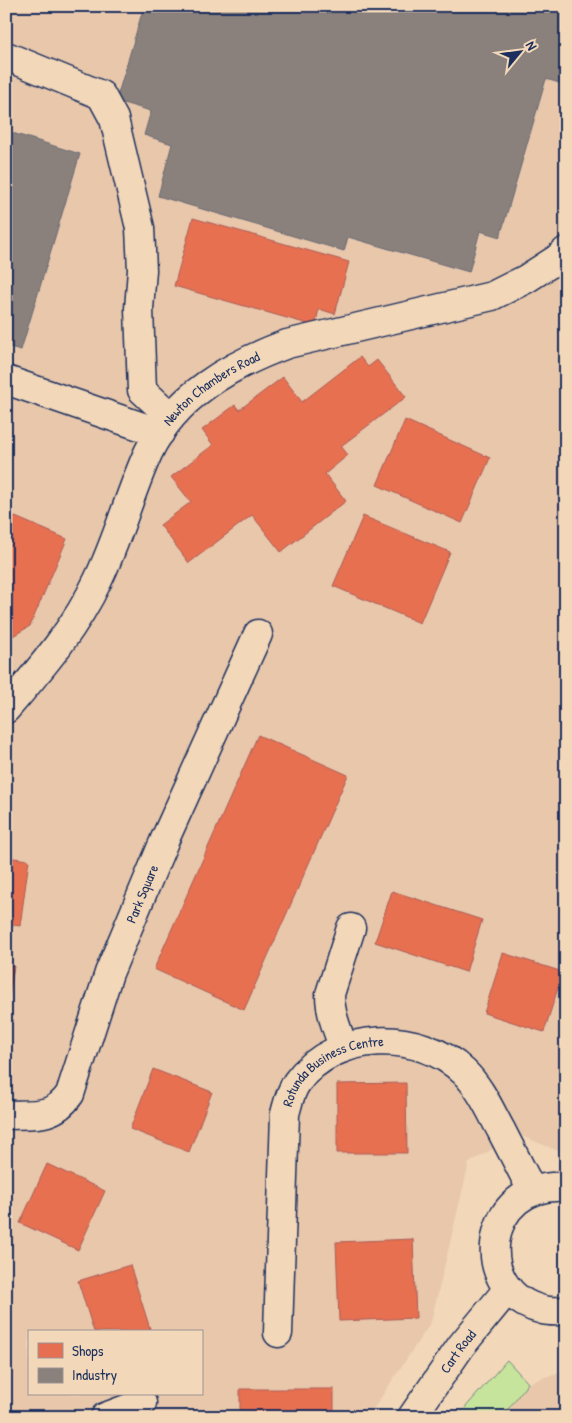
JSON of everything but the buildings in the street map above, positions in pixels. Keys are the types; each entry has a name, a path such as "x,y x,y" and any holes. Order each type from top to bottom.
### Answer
{"street":[{"path":"6,56 101,95 114,120 140,228 142,270 139,308 142,390 165,425"},
{"name":"Newton Chambers Road","path":"6,709 56,650 74,624 113,549 149,452 165,425 182,405 204,386 234,366 287,344 492,296 542,269 566,251"},
{"path":"6,380 165,425"},
{"name":"Park Square","path":"6,1115 38,1115 51,1112 62,1104 70,1094 112,964 165,839 258,634"},
{"path":"344,1048 334,1022 330,994 351,928"},
{"name":"Rotunda Business Centre","path":"278,1333 285,1114 297,1082 318,1062 358,1043 393,1041 431,1051 451,1060 474,1083 492,1112 532,1191"},
{"path":"566,1187 532,1191 510,1206 499,1222 494,1240 496,1266 508,1289 520,1300 533,1307 544,1311 566,1311"},
{"name":"Cart Road","path":"412,1417 461,1346 508,1289"},
{"path":"106,1417 142,1403"}],"shaded area":[{"path":"6,6 566,6 566,1154 517,1134 469,1163 431,1322 368,1417 6,1417"},
{"path":"566,1370 566,1417 502,1417 528,1383"}],"green space":[{"path":"507,1360 528,1383 502,1417 457,1417"}]}
